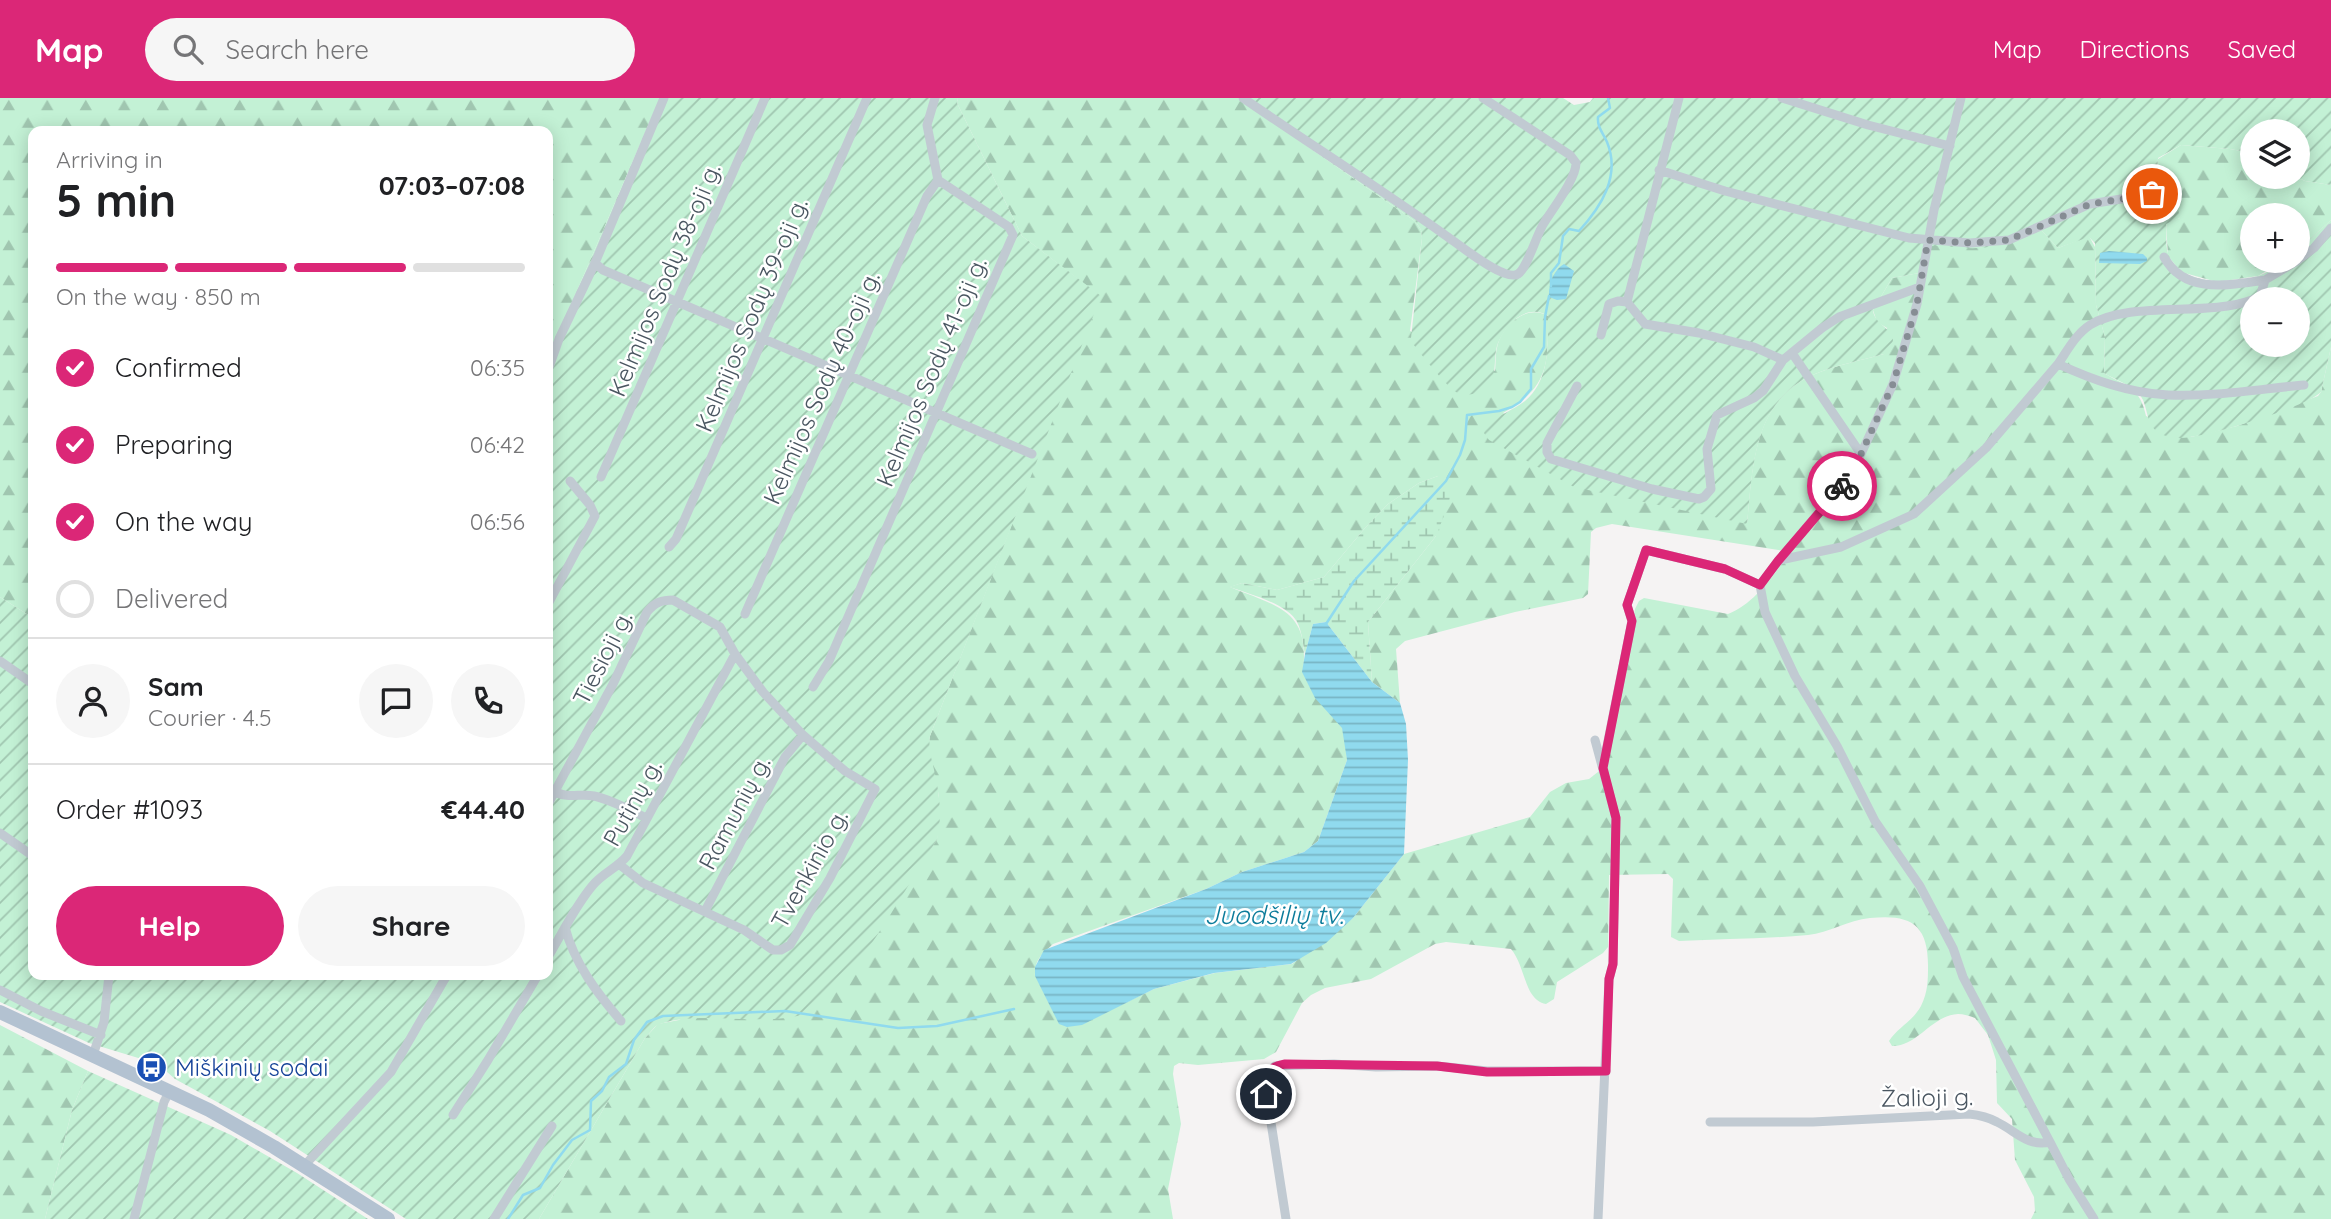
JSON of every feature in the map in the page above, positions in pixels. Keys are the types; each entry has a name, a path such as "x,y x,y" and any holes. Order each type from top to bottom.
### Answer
{"main road":[{"path":"0,1012 170,1090 232,1122 388,1219"}],"street":[{"path":"553,356 664,98"},
{"name":"Kelmijos Sodų 38-oji g.","path":"601,477 765,98"},
{"name":"Kelmijos Sodų 39-oji g.","path":"669,547 676,539 867,98"},
{"path":"935,98 927,125 938,180"},
{"path":"1243,98 1480,261 1509,275 1517,275 1526,262 1538,232 1574,174 1576,163 1570,155 1483,98"},
{"path":"1627,302 1679,98"},
{"path":"1782,98 1868,125 1950,146"},
{"path":"1961,98 1928,240 1917,304 1893,384 1861,454 1844,483 1760,585 1765,612 1795,676 1837,746 1875,821 1920,886 1953,948 1963,977 2068,1179 2094,1219"},
{"path":"1659,170 1725,191 1909,238 1970,243 2009,240 2090,204 2152,194"},
{"name":"Kelmijos Sodų 40-oji g.","path":"745,614 927,196 938,180"},
{"name":"Kelmijos Sodų 41-oji g.","path":"813,687 829,661 1013,234 1009,227 938,180"},
{"path":"2310,251 2331,228"},
{"path":"2164,257 2174,273 2216,286 2265,280 2276,273"},
{"path":"595,263 603,270 1032,454"},
{"path":"2263,287 2265,280"},
{"path":"1577,386 1547,443 1547,452 1551,459 1652,489 1699,499 1711,489 1707,449 1717,415 1763,391 1783,360 1839,317 1920,287"},
{"path":"1601,335 1609,304 1627,302 1641,321 1651,326 1732,341 1783,360"},
{"path":"1778,561 1841,547 1914,514 1986,447 2088,326 2101,320 2144,312 2240,303"},
{"path":"1792,353 1861,454"},
{"path":"2059,363 2103,382 2169,395 2304,385"},
{"path":"553,595 595,516 590,505 570,481"},
{"path":"1603,768 1632,621 1627,605 1646,550 1725,569 1760,585"},
{"name":"Tiesioji g.","path":"553,796 613,684 647,612 654,604 673,600 705,617 720,627 735,654"},
{"path":"735,654 763,692 803,735"},
{"name":"Putinų g.","path":"553,948 591,887 620,865 627,856 735,654"},
{"path":"0,661 28,681"},
{"name":"Tvenkinio g.","path":"620,865 643,883 744,930 773,950 786,948 831,878 875,789 845,771 803,735"},
{"name":"Ramunių g.","path":"705,911 785,757 803,735"},
{"path":"1595,740 1616,818 1617,844 1598,1219"},
{"path":"556,792 561,795 591,795 603,798 646,818"},
{"path":"0,833 28,853"},
{"path":"565,927 570,946 578,960 598,993 621,1021"},
{"path":"93,1055 104,1023 108,980"},
{"path":"304,1166 391,1072 443,980"},
{"path":"453,1115 535,980"},
{"path":"0,990 41,1011 101,1035"},
{"path":"1286,1219 1265,1084 1268,1072 1275,1066 1334,1064 1376,1067 1437,1066 1487,1072 1606,1071"},
{"path":"134,1219 164,1102 170,1090"},
{"name":"Žalioji g.","path":"1710,1122 1813,1122 1969,1114 1984,1116 2000,1123 2024,1140 2035,1143 2050,1142"},
{"path":"494,1219 552,1126"}],"green space":[{"path":"0,98 660,98 553,346 553,126 28,126 28,615 0,597"},
{"path":"660,98 958,98 957,103 1022,236 1101,296 930,736 940,807 937,840 860,961 825,1002 810,1012 775,1019 695,1018 656,1026 645,1038 539,1219 406,1219 270,1131 175,1079 158,1064 89,1043 0,1002 0,597 28,615 28,980 553,980 553,346"},
{"path":"958,98 1238,98 1416,222 1422,238 1410,331 1495,371 1499,340 1509,325 1532,312 1548,316 1543,373 1529,394 1503,413 1747,523 1755,457 1768,417 1779,400 1795,385 1815,374 1884,354 1887,328 1877,322 1873,310 1892,278 1919,273 1923,247 1937,245 1979,248 2041,230 2058,248 2089,236 2095,247 2096,305 2105,337 2104,373 2136,393 2146,416 2191,437 2237,426 2318,396 2331,347 2331,1219 2031,1219 2035,1211 2034,1197 2015,1160 2012,1119 1997,1103 1996,1060 1988,1035 1975,1018 1960,1014 1949,1016 1909,1042 1892,1046 1889,1041 1917,1012 1926,991 1927,951 1924,939 1914,924 1896,918 1870,918 1808,935 1679,941 1671,937 1673,879 1668,874 1609,875 1608,947 1603,953 1557,982 1554,999 1546,1004 1539,1001 1529,990 1511,949 1446,942 1435,944 1371,979 1325,988 1311,995 1302,1003 1276,1052 1264,1059 1198,1065 1179,1063 1174,1066 1181,1124 1168,1189 1173,1219 539,1219 645,1038 658,1024 679,1020 917,868 937,840 939,796 928,748 930,736 1100,296 1022,236 957,103","holes":["1438,476 1436,536 1368,622 1372,682 1400,703 1396,649 1405,641 1515,612 1583,598 1588,594 1591,532 1596,528 1612,524 1791,552 1747,603 1728,614 1644,598 1639,601 1635,609 1607,760 1603,768 1589,779 1566,783 1550,792 1530,817 1404,854 1353,918 1292,964 1215,973 1154,989 1119,1006 1035,976 1037,961 1053,944 1206,889 1242,872 1304,852 1318,841 1347,760 1342,727 1303,672 1304,651 1296,623 1276,606 1230,587 1242,583 1277,590 1324,577 1388,504 1419,483"]},
{"path":"1238,98 1563,98 1574,105 1590,102 1593,98 2331,98 2331,185 2310,182 2310,119 2240,119 2240,151 2181,145 2158,158 2156,190 2177,204 2180,218 2166,224 2169,256 2175,266 2184,273 2209,280 2235,281 2266,273 2310,273 2310,239 2331,220 2331,347 2321,392 2313,398 2259,419 2202,435 2178,438 2159,433 2148,418 2140,395 2104,373 2105,337 2096,305 2095,243 2089,237 2058,248 2041,230 1986,248 1923,247 1919,273 1892,278 1873,310 1879,322 1892,335 1891,346 1884,354 1815,374 1779,400 1760,437 1751,480 1747,524 1574,487 1489,440 1484,433 1486,424 1525,401 1539,383 1546,362 1548,316 1533,312 1518,317 1498,343 1493,378 1489,384 1474,394 1463,395 1456,392 1434,370 1411,338 1421,230 1416,222"},
{"path":"2181,145 2240,151 2240,189 2310,189 2310,182 2331,185 2331,220 2310,239 2310,203 2240,203 2240,273 2263,273 2217,282 2181,272 2168,256 2166,223 2180,218 2156,190 2158,159"},
{"path":"1438,476 1451,485 1449,503 1436,536 1368,622 1372,682 1326,622 1313,624 1305,654 1300,630 1292,616 1266,600 1229,587 1242,583 1277,590 1324,577 1388,504 1419,483"},
{"path":"0,1025 88,1071 72,1110 45,1219 0,1219"},
{"path":"88,1071 231,1135 297,1173 368,1219 45,1219 72,1110"}],"water":[{"path":"2109,251 2143,254 2147,261 2140,264 2099,263 2100,253"},
{"path":"1564,264 1574,271 1566,299 1557,300 1549,297 1550,288 1552,278"},
{"name":"Juodšilių tv.","path":"1326,622 1372,682 1400,703 1406,724 1408,760 1404,854 1353,918 1326,943 1291,964 1214,973 1154,989 1082,1025 1067,1027 1059,1024 1035,976 1035,967 1044,950 1206,889 1242,872 1304,852 1318,841 1347,760 1342,728 1315,698 1302,672 1313,624"}],"waterway":[{"path":"1551,286 1551,273 1559,263 1563,236 1569,229 1579,231 1595,212 1607,190 1612,167 1611,155 1599,127 1598,117 1610,108 1608,98"},
{"path":"1326,624 1354,581 1446,481 1465,440 1467,415 1512,407 1531,389 1531,369 1544,347 1549,296"},
{"path":"508,1219 523,1195 540,1188 572,1140 590,1130 591,1101 602,1091 609,1077 626,1064 634,1040 647,1022 663,1016 785,1011 898,1028 937,1026 1014,1009"}],"way so far":[{"path":"1842,486 1861,454 1893,384 1917,304 1928,240 1992,243 2009,240 2090,204 2152,194"}],"place":[{"name":"Miškinių sodai","path":"152,1068"}],"route":[{"path":"1266,1094 1268,1072 1275,1066 1285,1064 1437,1066 1487,1072 1606,1071 1617,844 1616,818 1603,768 1632,621 1627,605 1646,550 1725,569 1760,585 1842,486"}]}
